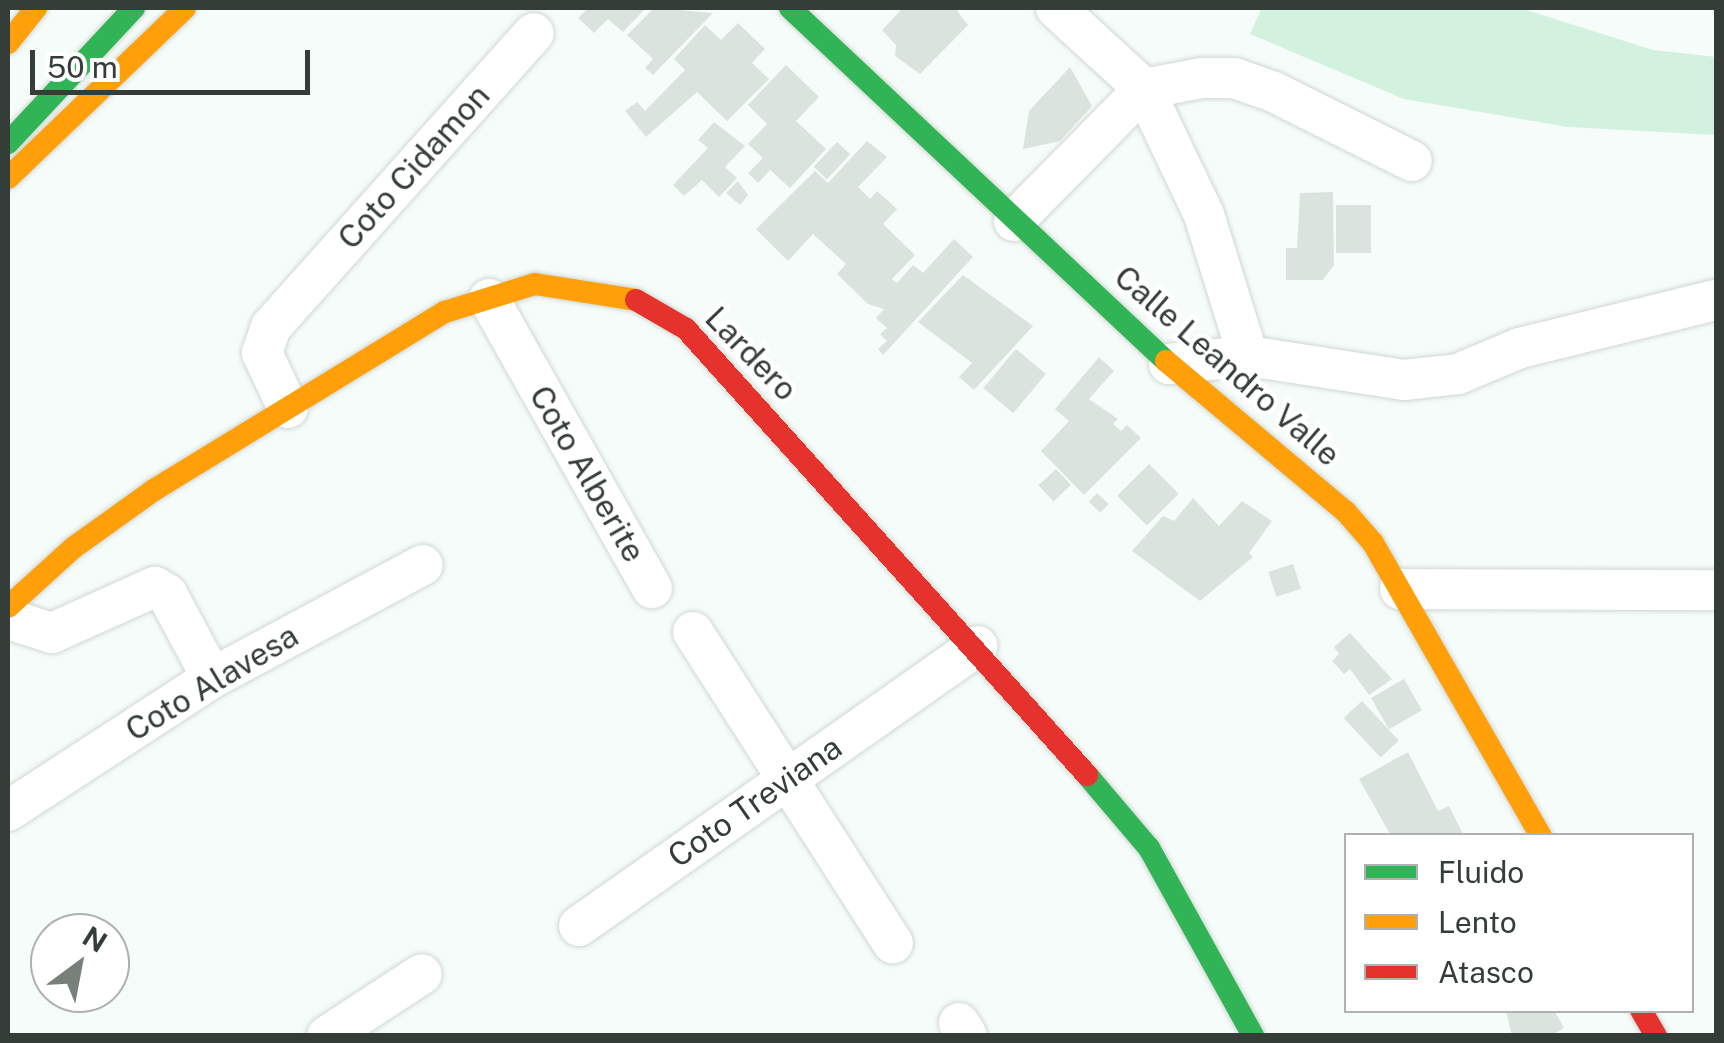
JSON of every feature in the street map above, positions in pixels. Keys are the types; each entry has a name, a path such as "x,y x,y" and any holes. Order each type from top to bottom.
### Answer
{"main road":[{"path":"8,44 36,8"},
{"path":"8,142 134,8"},
{"path":"8,178 185,8"},
{"name":"Calle Leandro Valle","path":"790,8 1170,364 1346,512 1400,589 1539,833"},
{"name":"Lardero","path":"8,607 73,548 154,490 445,312 535,284 589,289 640,300 686,329 976,646 1149,848 1253,1036"},
{"path":"1643,1013 1656,1036"}],"street":[{"path":"1056,8 1144,89 1204,215 1248,356"},
{"name":"Coto Cidamon","path":"288,408 262,353 270,326 534,33"},
{"path":"1014,220 1144,89 1234,78 1412,161"},
{"name":"Coto Alberite","path":"489,299 652,588"},
{"path":"1170,364 1248,356 1370,380 1458,374 1520,348 1716,300"},
{"name":"Coto Alavesa","path":"8,811 212,678 423,565"},
{"path":"8,619 52,634 155,587 167,594 212,678"},
{"path":"1400,589 1716,590"},
{"path":"693,632 893,943"},
{"name":"Coto Treviana","path":"580,926 976,646"},
{"path":"327,1036 422,974"}],"green space":[{"path":"1262,8 1520,8 1653,50 1716,57 1716,135 1568,127 1404,99 1250,34"}],"building":[{"path":"588,8 646,8 623,32 608,19 594,33 578,18"},
{"path":"654,8 713,13 653,75 645,68 653,59 627,35"},
{"path":"903,8 955,8 968,25 920,74 895,56 896,45 882,30"},
{"path":"738,23 765,49 752,63 769,79 727,121 697,92 646,137 625,111 637,102 645,111 685,70 674,59 705,25 721,40"},
{"path":"786,65 819,97 796,121 826,149 790,188 770,170 758,183 748,173 763,158 748,144 767,124 748,105"},
{"path":"1070,67 1092,106 1060,141 1023,149 1029,111"},
{"path":"714,122 745,146 725,167 737,178 719,197 702,180 684,196 673,185 708,148 698,140"},
{"path":"867,141 887,157 858,187 870,199 877,191 897,209 883,224 915,255 892,279 897,283 913,265 923,273 954,239 973,257 883,355 878,349 887,341 880,334 887,328 876,318 884,309 868,304 837,274 846,264 813,234 788,261 756,229 815,171 828,183"},
{"path":"837,142 850,154 827,179 814,167"},
{"path":"738,181 748,195 740,205 726,193"},
{"path":"1333,192 1334,265 1323,280 1286,280 1286,248 1297,248 1300,193"},
{"path":"1336,205 1371,205 1371,253 1336,253"},
{"path":"963,275 1033,326 974,390 959,377 972,363 918,322"},
{"path":"1016,349 1046,374 1013,413 983,388"},
{"path":"1099,357 1114,371 1089,399 1118,419 1113,424 1121,431 1127,425 1141,438 1084,495 1041,451 1069,421 1055,409"},
{"path":"1149,464 1179,494 1147,526 1117,496"},
{"path":"1056,469 1071,485 1053,501 1038,485"},
{"path":"1097,493 1109,504 1101,513 1089,502"},
{"path":"1193,498 1219,526 1242,501 1272,521 1249,553 1253,557 1200,601 1132,551 1163,516 1174,521"},
{"path":"1293,564 1301,589 1276,597 1268,572"},
{"path":"1350,633 1392,679 1369,695 1350,669 1344,674 1332,661 1339,654 1334,647"},
{"path":"1404,679 1422,710 1389,729 1371,698"},
{"path":"1362,701 1399,740 1381,758 1344,718"},
{"path":"1408,752 1438,811 1449,806 1462,833 1389,833 1359,779"},
{"path":"1507,1013 1556,1013 1564,1028 1551,1036 1512,1036"}],"traffic: fast":[{"path":"8,143 134,8"},
{"path":"790,8 1166,361"},
{"path":"1087,775 1149,848 1253,1036"}],"traffic: slow":[{"path":"8,43 36,8"},
{"path":"8,178 185,8"},
{"path":"8,607 73,548 154,490 445,312 535,284 636,300"},
{"path":"1166,361 1346,512 1373,543 1539,833"}],"traffic: jam":[{"path":"636,300 686,329 1087,775"},
{"path":"1643,1013 1656,1036"}]}
